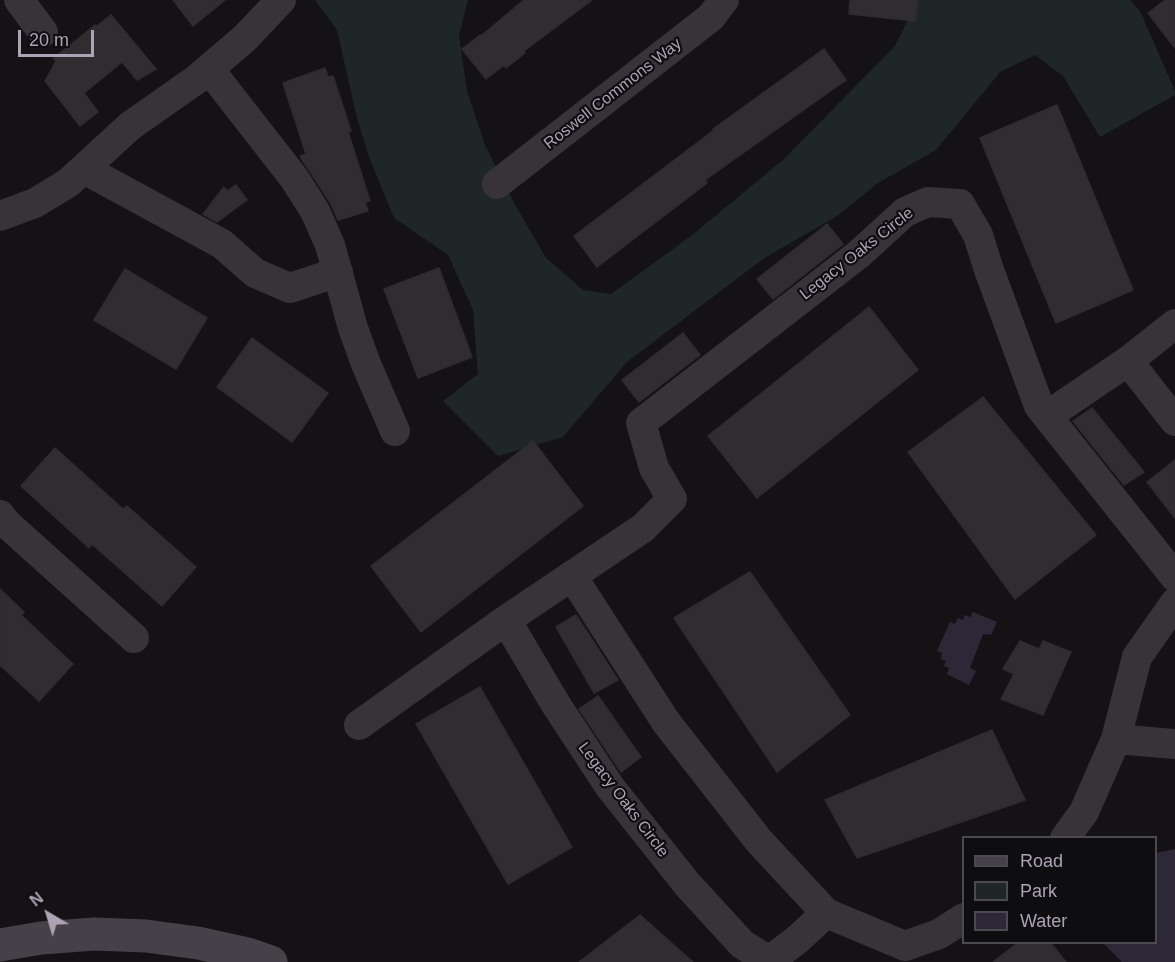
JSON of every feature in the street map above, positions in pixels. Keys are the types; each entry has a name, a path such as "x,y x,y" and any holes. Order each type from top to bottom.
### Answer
{"street":[{"path":"19,0 43,32"},
{"path":"0,216 35,203 68,183 130,126 209,69 245,38 281,0"},
{"name":"Roswell Commons Way","path":"497,184 711,17 724,0"},
{"path":"209,69 294,178 315,211 330,245 353,328 366,364 395,431"},
{"path":"84,169 222,244 255,273 290,288 338,272"},
{"name":"Legacy Oaks Circle","path":"826,913 798,939 769,961 742,944 687,884 610,787 555,703 506,620 643,528 672,499 654,468 642,423 859,254 905,212 928,202 960,204 978,236 1039,406 1175,577"},
{"path":"1047,416 1128,361 1175,324"},
{"path":"1128,361 1175,422"},
{"path":"0,515 7,524 134,638"},
{"path":"572,576 666,722 759,841 826,913 912,958 939,934 962,919"},
{"path":"1066,836 1084,812 1116,739 1137,657 1175,603"},
{"path":"359,724 506,620"},
{"path":"1116,739 1175,744"},
{"path":"0,945 41,938 95,934 146,936 198,943 272,962"}],"green space":[{"path":"315,0 468,0 459,36 467,91 485,145 514,203 546,258 583,290 611,294 691,236 784,159 895,46 918,0 1130,0 1140,11 1175,95 1100,137 1063,76 1035,55 1000,72 936,150 878,183 837,216 763,259 627,362 563,437 498,456 443,401 478,374 473,310 448,255 394,218 369,157 357,118 337,30"}],"water":[{"path":"973,612 997,622 991,635 983,634 970,668 976,671 969,685 947,674 949,668 944,666 946,661 941,659 942,653 937,651 950,622 955,624 958,618 963,620 965,615 970,617"},
{"path":"1175,849 1175,962 1122,962 1104,944 1157,944 1157,853"}],"building":[{"path":"173,0 225,0 193,26"},
{"path":"524,0 592,0 524,51 525,53 506,68 504,65 486,79 462,49"},
{"path":"850,0 918,0 915,21 849,14"},
{"path":"1165,0 1175,0 1175,48 1148,13"},
{"path":"111,15 156,69 137,80 122,62 84,93 98,112 80,126 45,81 56,61 54,58"},
{"path":"824,49 846,80 705,180 707,183 597,267 574,236 713,129"},
{"path":"325,68 328,77 333,76 370,201 365,202 368,211 338,220 330,202 300,156 306,154 283,83"},
{"path":"1057,105 1133,290 1056,323 980,138"},
{"path":"236,185 247,200 217,222 203,214 224,187 227,191"},
{"path":"827,224 843,244 773,299 757,279"},
{"path":"439,268 472,357 418,378 384,289"},
{"path":"125,269 207,318 176,369 94,320"},
{"path":"869,307 918,370 757,498 708,436"},
{"path":"683,333 700,355 639,402 622,380"},
{"path":"252,338 328,393 292,442 217,387"},
{"path":"983,397 1096,535 1015,599 908,452"},
{"path":"1092,408 1144,472 1124,485 1073,421"},
{"path":"533,441 583,506 421,632 371,566"},
{"path":"55,448 123,509 127,506 196,567 162,606 92,544 89,548 21,486"},
{"path":"1175,460 1175,518 1147,482"},
{"path":"750,572 850,715 777,772 674,618"},
{"path":"0,589 24,612 21,615 73,664 39,701 0,665"},
{"path":"576,615 618,680 594,693 556,627"},
{"path":"1020,641 1039,649 1043,641 1071,652 1043,715 1001,699 1014,674 1003,669"},
{"path":"480,687 572,847 508,884 416,724"},
{"path":"598,696 641,757 621,772 579,709"},
{"path":"992,730 1025,800 857,858 825,800"},
{"path":"640,915 693,962 579,962"},
{"path":"1016,944 1052,944 1066,962 993,962"}]}
